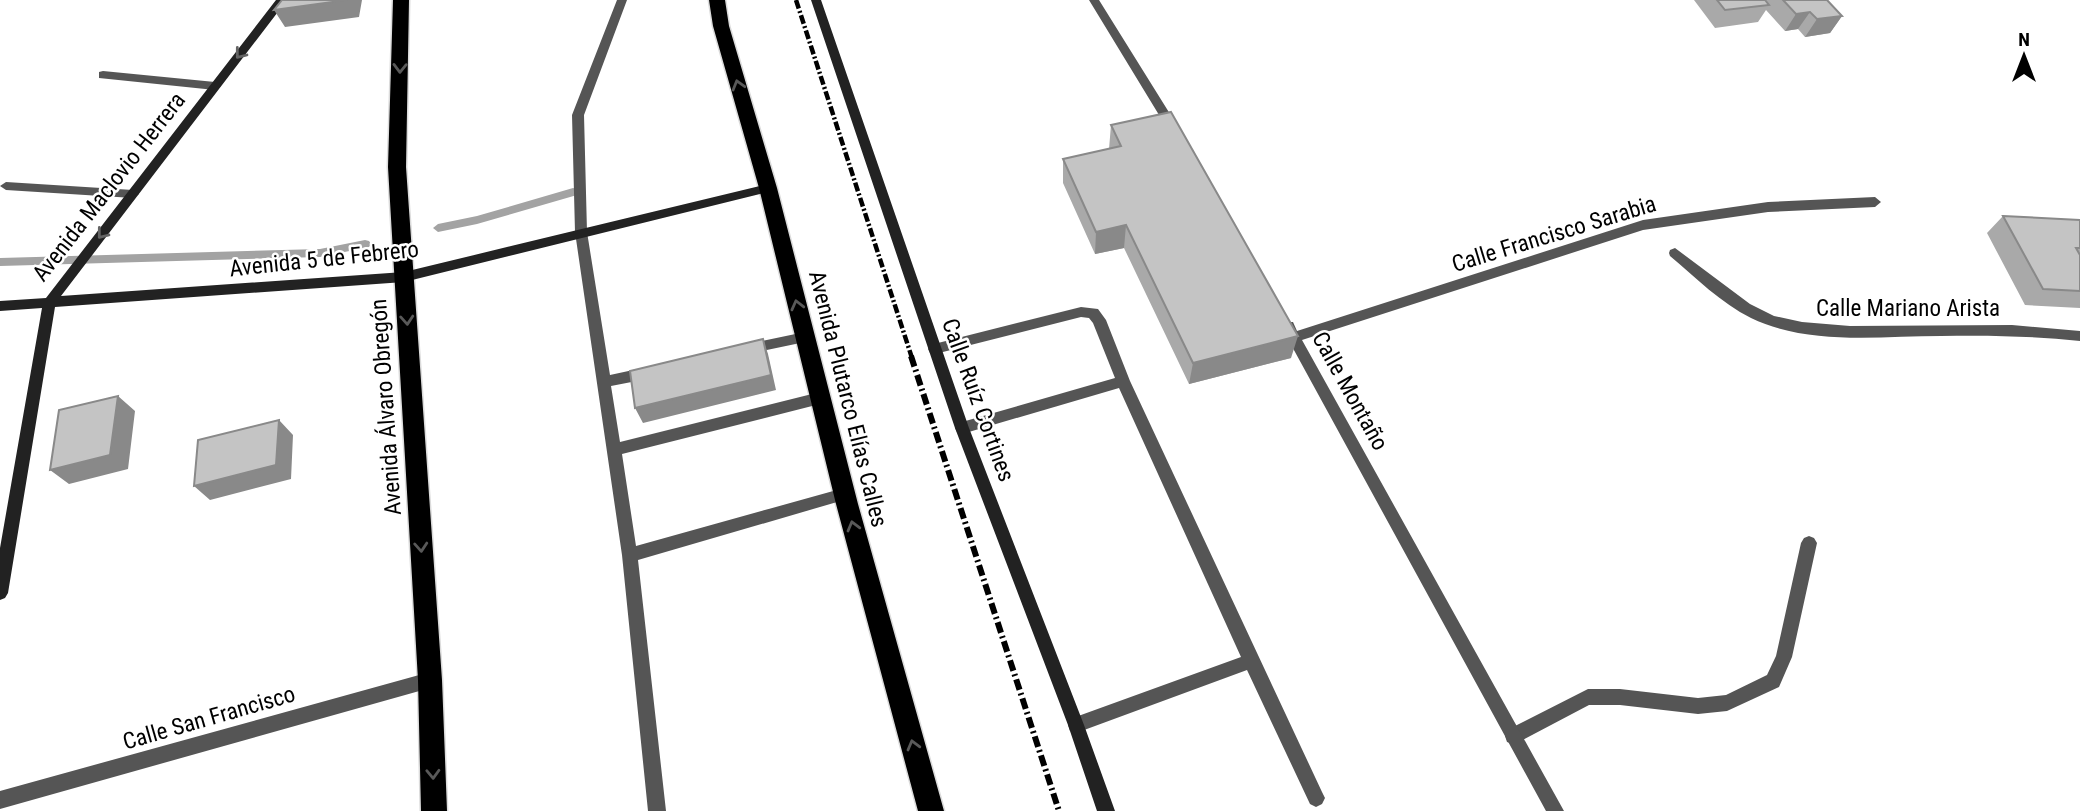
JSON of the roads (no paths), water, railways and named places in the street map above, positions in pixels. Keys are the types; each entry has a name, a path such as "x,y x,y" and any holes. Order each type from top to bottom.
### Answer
{"highway":[{"name":"Avenida Álvaro Obregón","path":"401,0 397,167 430,680 435,811"},
{"name":"Avenida Plutarco Elías Calles","path":"717,0 721,26 768,188 844,494 931,811"}],"street":[{"name":"Avenida Maclovio Herrera","path":"0,593 49,303 282,0"},
{"path":"622,0 578,115 581,232 630,555 657,811"},
{"name":"Calle Ruíz Cortines","path":"816,0 962,428 1076,725 1106,811"},
{"path":"1094,0 1179,137"},
{"path":"103,75 215,86"},
{"path":"6,186 133,194"},
{"name":"Avenida 5 de Febrero","path":"0,306 404,277 768,188"},
{"name":"Calle Francisco Sarabia","path":"1294,337 1643,225 1768,207 1875,202"},
{"name":"Calle Mariano Arista","path":"1675,253 1741,305 1769,320 1808,329 1842,332 2032,330 2080,337"},
{"path":"934,349 1081,312 1093,313 1099,320 1123,381 1316,798"},
{"name":"Calle Montaño","path":"1281,313 1555,811"},
{"path":"738,352 805,337"},
{"path":"604,382 657,370"},
{"path":"962,428 1123,381"},
{"path":"614,450 820,398"},
{"path":"630,555 844,494"},
{"path":"1513,736 1588,697 1620,697 1698,706 1727,703 1773,681 1784,657 1809,543"},
{"path":"1076,725 1251,661"},
{"name":"Calle San Francisco","path":"0,800 430,680"}],"waterway":[{"path":"438,228 477,220 573,192"},
{"path":"0,262 320,253 365,244"}],"railway":[{"path":"796,0 912,358"},
{"path":"911,356 1059,811"}]}
